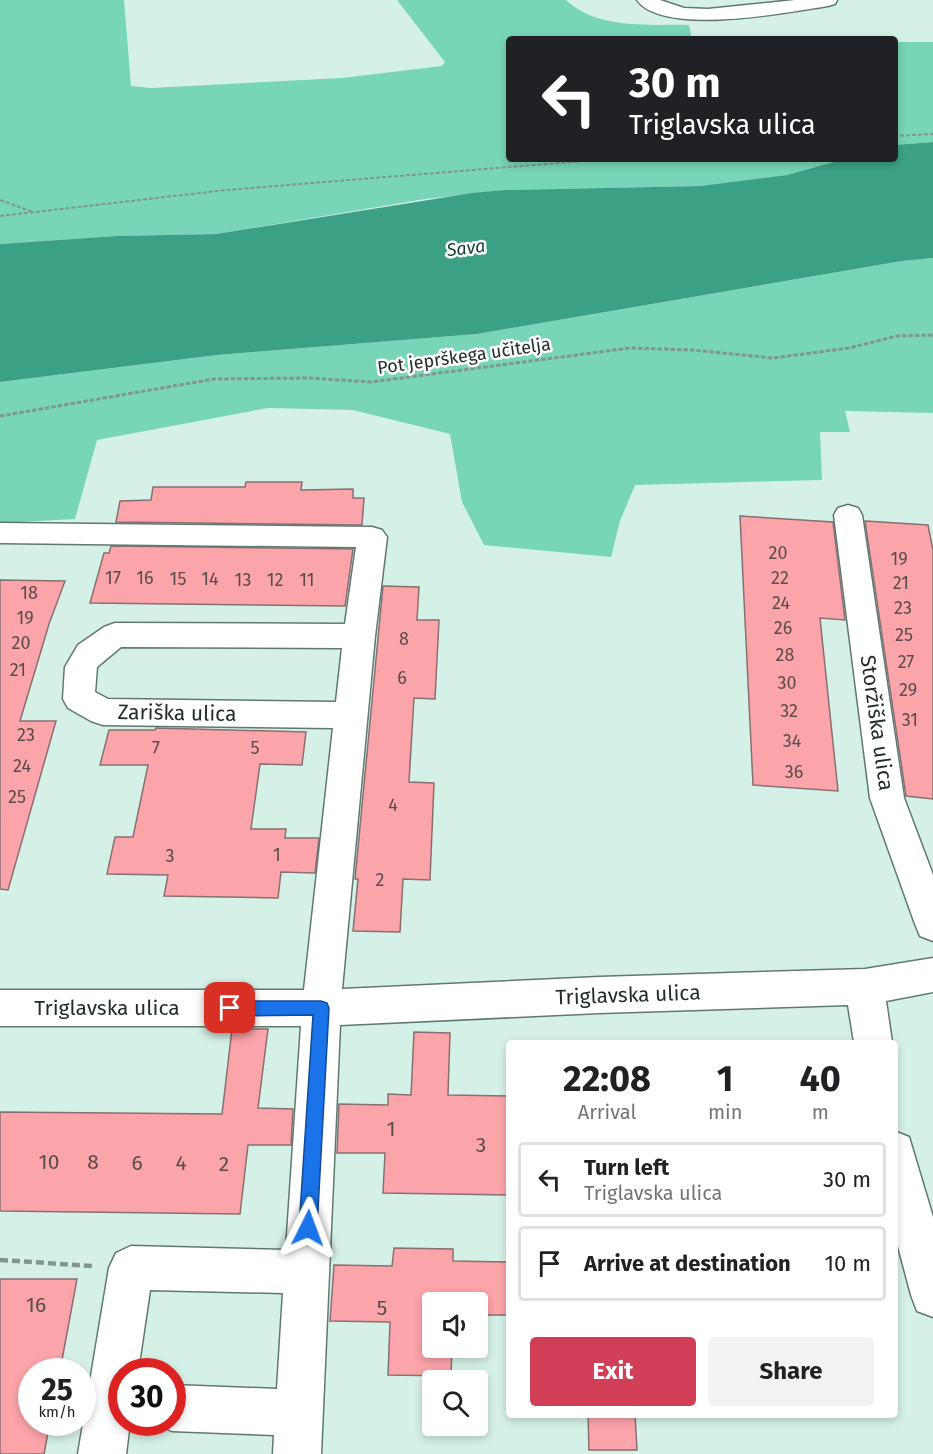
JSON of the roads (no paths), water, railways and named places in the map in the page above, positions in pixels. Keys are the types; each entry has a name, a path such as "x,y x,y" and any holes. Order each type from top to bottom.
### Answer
{"street":[{"path":"646,0 666,11 714,15 828,0"},
{"name":"Storžiška ulica","path":"848,515 887,798 933,924"},
{"path":"0,534 372,537 359,636 321,1008 298,1434 186,1411"},
{"name":"Zariška ulica","path":"352,715 103,712 79,699 78,673 89,651 115,635 359,636"},
{"name":"Triglavska ulica","path":"0,1008 321,1008 599,995 865,987 933,975"},
{"path":"865,987 873,1040"},
{"path":"898,1167 933,1295"},
{"path":"121,1358 131,1268 306,1272"},
{"path":"102,1454 108,1433"}],"water":[{"name":"Sava","path":"933,142 933,258 902,261 477,334 217,355 0,382 0,244 116,236 216,234 472,193 505,190 701,186 787,175 833,162 898,162 898,145"}]}
